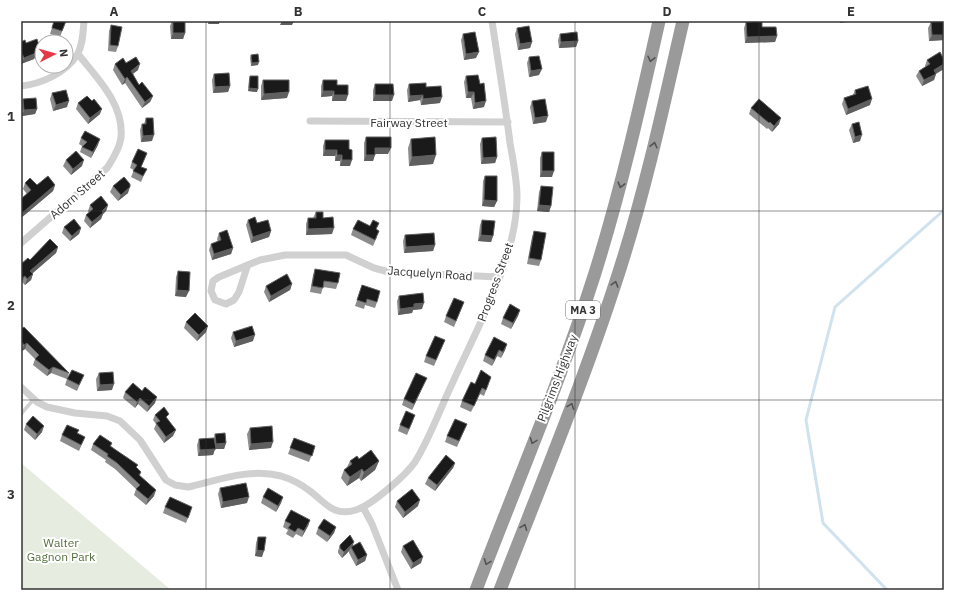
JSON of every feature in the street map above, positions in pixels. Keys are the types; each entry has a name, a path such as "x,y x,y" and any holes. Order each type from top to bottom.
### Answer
{"highway":[{"name":"Pilgrims Highway","path":"476,590 595,275 624,172 659,21"},
{"name":"Pilgrims Highway","path":"500,590 591,354 614,289 643,191 683,21"}],"street":[{"path":"21,86 42,82 54,76 69,64 78,54 82,42 84,21"},
{"name":"Progress Street","path":"363,507 403,476 415,462 428,438 483,316 508,255 515,218 517,196 508,122 492,21"},
{"name":"Adorn Street","path":"21,243 107,168 118,148 121,137 119,117 114,104 106,90 78,54"},
{"name":"Fairway Street","path":"310,121 508,122"},
{"name":"Jacquelyn Road","path":"247,267 234,300 226,304 215,300 211,291 213,281 219,277 247,267 260,260 286,255 346,255 374,268 389,272 499,277"},
{"path":"21,388 46,407 60,411 107,416 120,421 140,440 166,480 175,485 188,487 242,474 263,474 280,476 296,482 309,490 330,508 339,512 363,507 372,524 398,590"}],"lane":[{"path":"21,414 34,399"}],"green space":[{"name":"Walter Gagnon Park","path":"21,463 171,590 21,590"}],"building":[{"path":"54,21 66,21 62,31 52,28"},
{"path":"173,21 185,21 185,33 173,33"},
{"path":"762,21 762,27 776,27 777,36 747,37 746,22"},
{"path":"944,21 944,35 932,35 931,22"},
{"path":"111,25 122,27 118,46 110,45"},
{"path":"529,26 532,42 520,44 517,28"},
{"path":"475,32 479,52 466,54 463,34"},
{"path":"577,32 578,41 561,42 560,34"},
{"path":"25,40 26,43 34,40 34,54 24,58 21,51 21,42"},
{"path":"940,52 944,60 944,64 934,70 936,74 924,80 919,71 930,64 927,60"},
{"path":"258,54 259,62 252,63 251,55"},
{"path":"539,56 542,69 531,71 529,57"},
{"path":"136,57 140,64 131,71 139,85 142,82 153,96 145,102 127,77 125,79 115,64 123,58 126,63"},
{"path":"229,73 230,86 215,87 214,74"},
{"path":"478,75 480,84 484,83 486,101 475,103 474,92 468,92 466,76"},
{"path":"250,76 258,76 258,89 249,88"},
{"path":"263,80 289,80 289,92 264,94"},
{"path":"323,80 337,80 337,85 348,85 348,95 334,95 334,91 323,91"},
{"path":"426,83 426,87 441,86 442,97 423,99 423,95 410,96 409,84"},
{"path":"375,84 393,84 394,95 375,95"},
{"path":"868,86 872,99 848,109 844,98 856,94 855,90"},
{"path":"66,90 69,101 56,105 52,93"},
{"path":"87,96 92,101 94,99 102,109 90,118 78,103"},
{"path":"36,98 37,109 24,110 23,99"},
{"path":"545,99 548,116 535,118 532,101"},
{"path":"759,99 781,118 774,126 751,108"},
{"path":"146,118 153,118 154,135 143,136 142,124 146,124"},
{"path":"859,122 862,135 855,137 852,124"},
{"path":"85,131 100,139 93,152 82,147 87,142 81,138"},
{"path":"366,137 391,137 391,148 375,148 375,155 366,155"},
{"path":"435,137 436,155 412,157 411,139"},
{"path":"496,137 497,157 483,158 482,138"},
{"path":"325,140 349,140 349,149 352,150 352,160 342,160 342,155 337,155 337,150 325,150"},
{"path":"138,149 147,153 141,167 147,169 143,176 133,171 137,165 132,162"},
{"path":"76,151 84,160 73,169 66,160"},
{"path":"542,152 554,152 554,171 542,171"},
{"path":"48,176 55,185 21,214 21,199 31,190 25,183 30,178 37,185"},
{"path":"485,176 497,176 497,201 484,200"},
{"path":"124,177 130,184 130,187 121,195 113,186"},
{"path":"541,186 553,187 551,206 539,205"},
{"path":"101,196 108,205 102,211 103,213 92,222 86,215 93,209 90,205"},
{"path":"316,212 323,212 323,218 333,217 334,228 308,229 308,218 316,218"},
{"path":"255,217 257,223 268,220 271,231 253,237 248,220"},
{"path":"74,219 81,228 72,236 64,227"},
{"path":"358,220 370,226 373,220 379,223 376,229 379,231 375,240 353,229"},
{"path":"482,220 495,221 493,236 481,235"},
{"path":"227,230 233,248 214,254 211,244 221,240 219,233"},
{"path":"534,231 546,233 541,260 529,258"},
{"path":"434,233 435,245 406,247 405,235"},
{"path":"50,239 58,247 30,271 33,274 27,279 25,276 21,279 21,264 28,258 30,260"},
{"path":"315,269 340,273 338,283 324,281 323,288 312,286"},
{"path":"178,271 190,272 189,291 177,290"},
{"path":"287,274 292,284 271,296 266,286"},
{"path":"362,285 380,291 377,302 367,299 366,303 357,300"},
{"path":"423,293 424,303 414,304 414,307 400,309 399,296"},
{"path":"454,298 464,302 456,321 446,316"},
{"path":"510,304 520,310 513,323 503,318"},
{"path":"195,313 208,326 199,335 186,322"},
{"path":"252,326 255,335 236,341 233,332"},
{"path":"24,327 69,373 53,367 49,370 35,359 39,355 27,343 24,345 21,341 21,329"},
{"path":"435,336 445,340 436,360 426,356"},
{"path":"494,337 507,344 503,352 499,350 494,360 485,355"},
{"path":"72,370 84,375 79,385 67,379"},
{"path":"481,370 491,377 486,390 482,388 474,406 462,401 471,382 475,384"},
{"path":"113,372 114,384 100,385 99,373"},
{"path":"416,373 427,378 414,404 404,399"},
{"path":"133,383 142,391 145,387 157,397 149,406 140,398 137,402 125,392"},
{"path":"164,407 169,414 166,417 176,430 166,437 156,423 160,421 155,415"},
{"path":"406,411 415,415 409,429 400,425"},
{"path":"33,416 44,426 37,434 26,424"},
{"path":"455,419 467,424 459,441 447,436"},
{"path":"67,425 79,430 77,433 85,437 81,445 62,435"},
{"path":"272,426 273,442 251,444 250,428"},
{"path":"225,433 226,443 216,444 215,434"},
{"path":"100,435 112,443 110,446 138,465 136,467 141,472 139,475 156,490 148,499 136,489 140,485 117,463 107,456 108,454 93,444"},
{"path":"214,438 216,449 200,450 199,439"},
{"path":"294,438 315,446 312,456 290,448"},
{"path":"371,450 379,461 364,472 362,469 350,477 344,470 352,464 350,461 357,456 359,459"},
{"path":"446,455 455,463 437,485 428,478"},
{"path":"246,483 249,497 223,502 220,488"},
{"path":"268,488 283,497 278,506 263,497"},
{"path":"412,489 420,500 405,512 397,501"},
{"path":"170,497 192,507 188,518 165,507"},
{"path":"291,510 310,520 304,531 298,528 295,532 288,528 291,524 285,521"},
{"path":"324,519 336,527 330,536 318,528"},
{"path":"350,535 354,542 344,552 340,548 340,545"},
{"path":"258,537 266,537 264,551 257,550"},
{"path":"413,540 423,557 413,563 403,546"},
{"path":"360,542 367,555 358,560 351,547"}],"waterway":[{"path":"887,590 823,523 806,420 835,307 944,210"}]}
